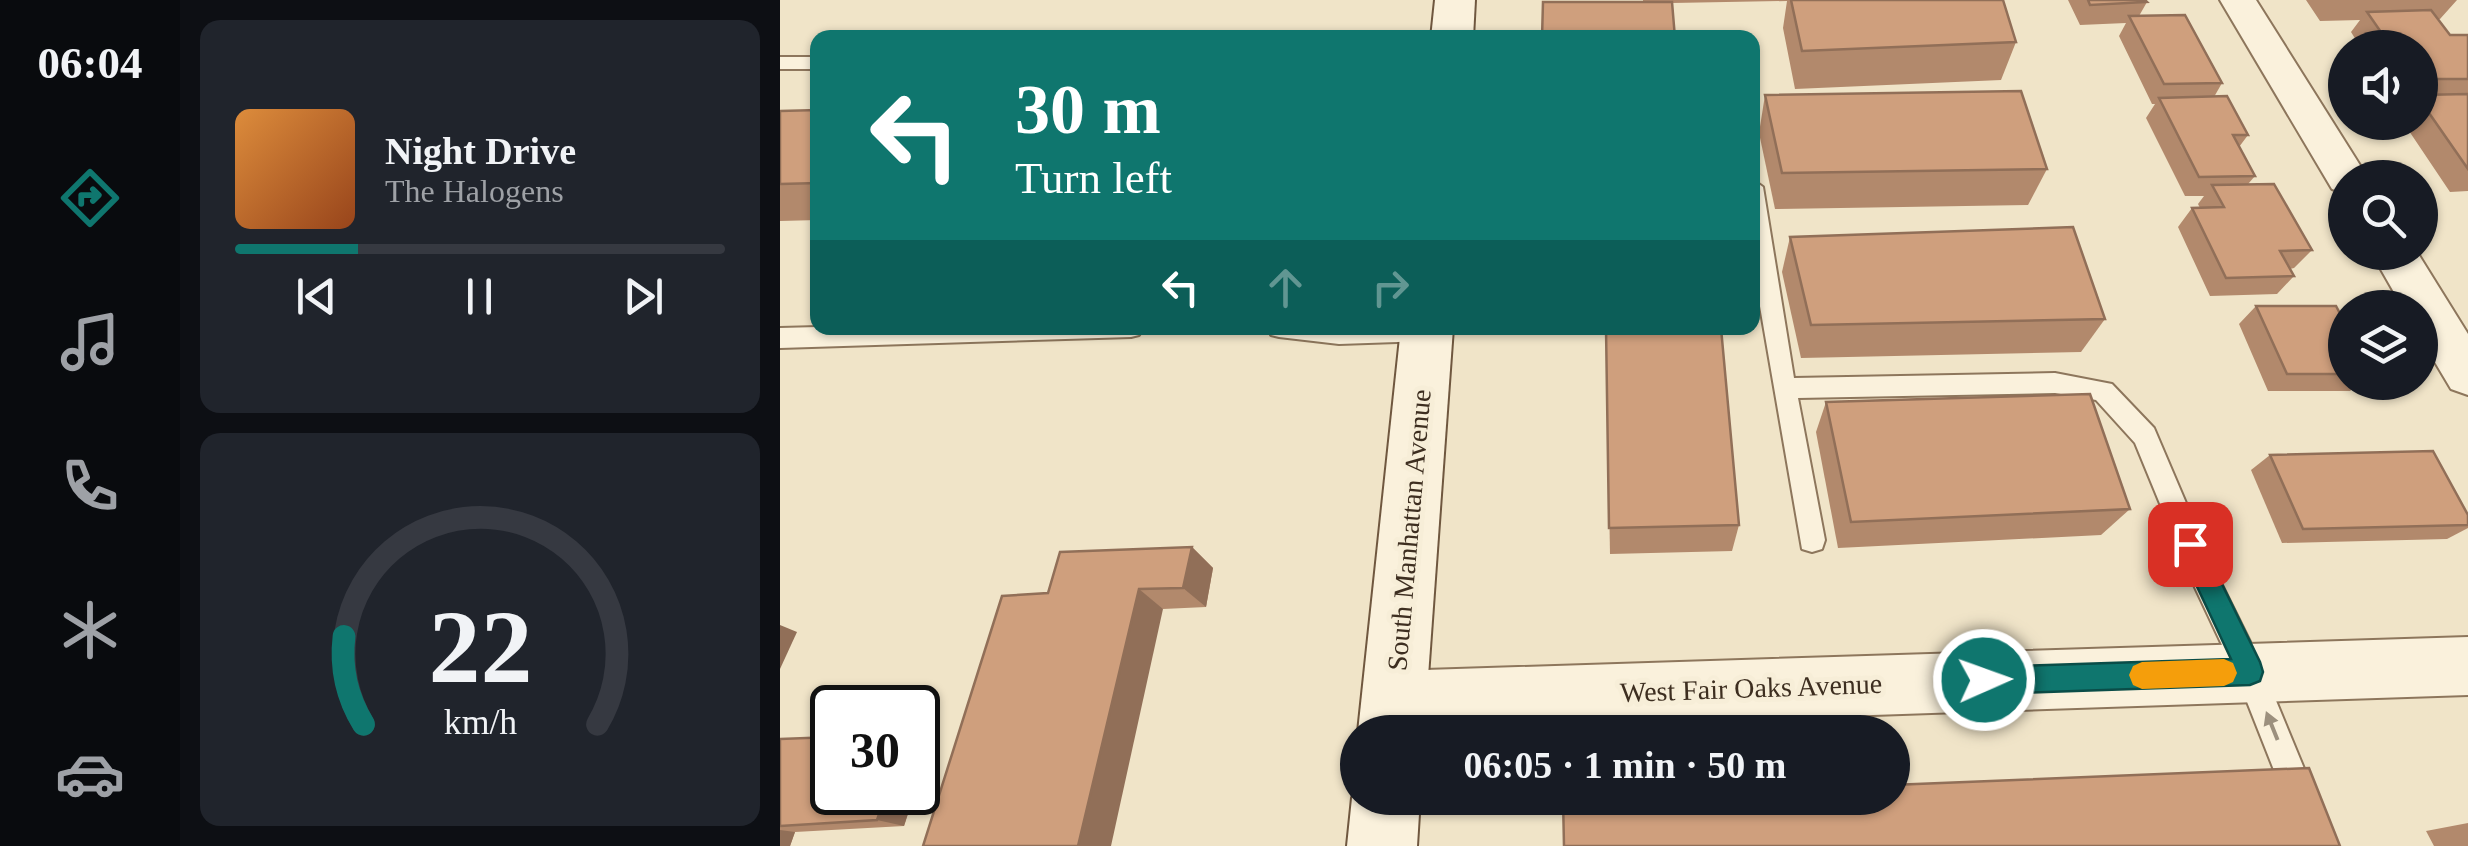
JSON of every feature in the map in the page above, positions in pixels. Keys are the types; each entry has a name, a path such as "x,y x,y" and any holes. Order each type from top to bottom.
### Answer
{"main road":[{"path":"1453,30 1455,0"},
{"name":"South Manhattan Avenue","path":"1393,715 1426,335"},
{"path":"1382,846 1385,815"}],"street":[{"path":"2238,0 2336,160"},
{"path":"2404,270 2468,375"},
{"name":"West Fair Oaks Avenue","path":"1431,715 2250,672 2468,666"}],"lane":[{"path":"780,63 810,63"},
{"path":"1760,237 1812,540"},
{"path":"780,338 885,335"},
{"path":"1784,388 2056,383 2103,392 2145,436 2205,580 2250,672 2320,846"}],"building":[{"path":"1791,0 2003,0 2016,42 1802,51"},
{"path":"2088,0 2145,0 2147,2 2090,5"},
{"path":"1543,2 1672,2 1674,30 1542,30"},
{"path":"2431,10 2450,35 2468,35 2468,79 2438,79 2438,30 2380,30 2367,12"},
{"path":"2185,15 2222,83 2164,84 2129,16"},
{"path":"2021,91 2047,169 1782,173 1765,95"},
{"path":"2468,94 2468,169 2438,126 2438,95"},
{"path":"2227,96 2248,135 2233,135 2255,176 2199,177 2159,98"},
{"path":"810,110 810,183 780,184 780,111"},
{"path":"2274,184 2312,250 2280,251 2294,276 2226,278 2192,208 2224,207 2212,185"},
{"path":"2073,227 2105,319 1811,325 1790,237"},
{"path":"2256,306 2328,306 2328,374 2287,374"},
{"path":"1606,335 1722,335 1739,525 1609,528"},
{"path":"2090,394 2130,509 1851,522 1826,402"},
{"path":"2433,451 2468,515 2468,525 2303,529 2270,455"},
{"path":"1192,547 1183,588 1139,589 1078,846 923,846 933,815 940,815 940,792 1002,596 1048,593 1060,552"},
{"path":"810,738 810,815 879,815 877,820 780,826 780,739"},
{"path":"2309,768 2340,846 1564,846 1563,815 1910,815 1910,784"}],"slow traffic":[{"path":"2142,675 2224,673"}],"route":[{"path":"1984,680 2250,672 2190,544"}]}
